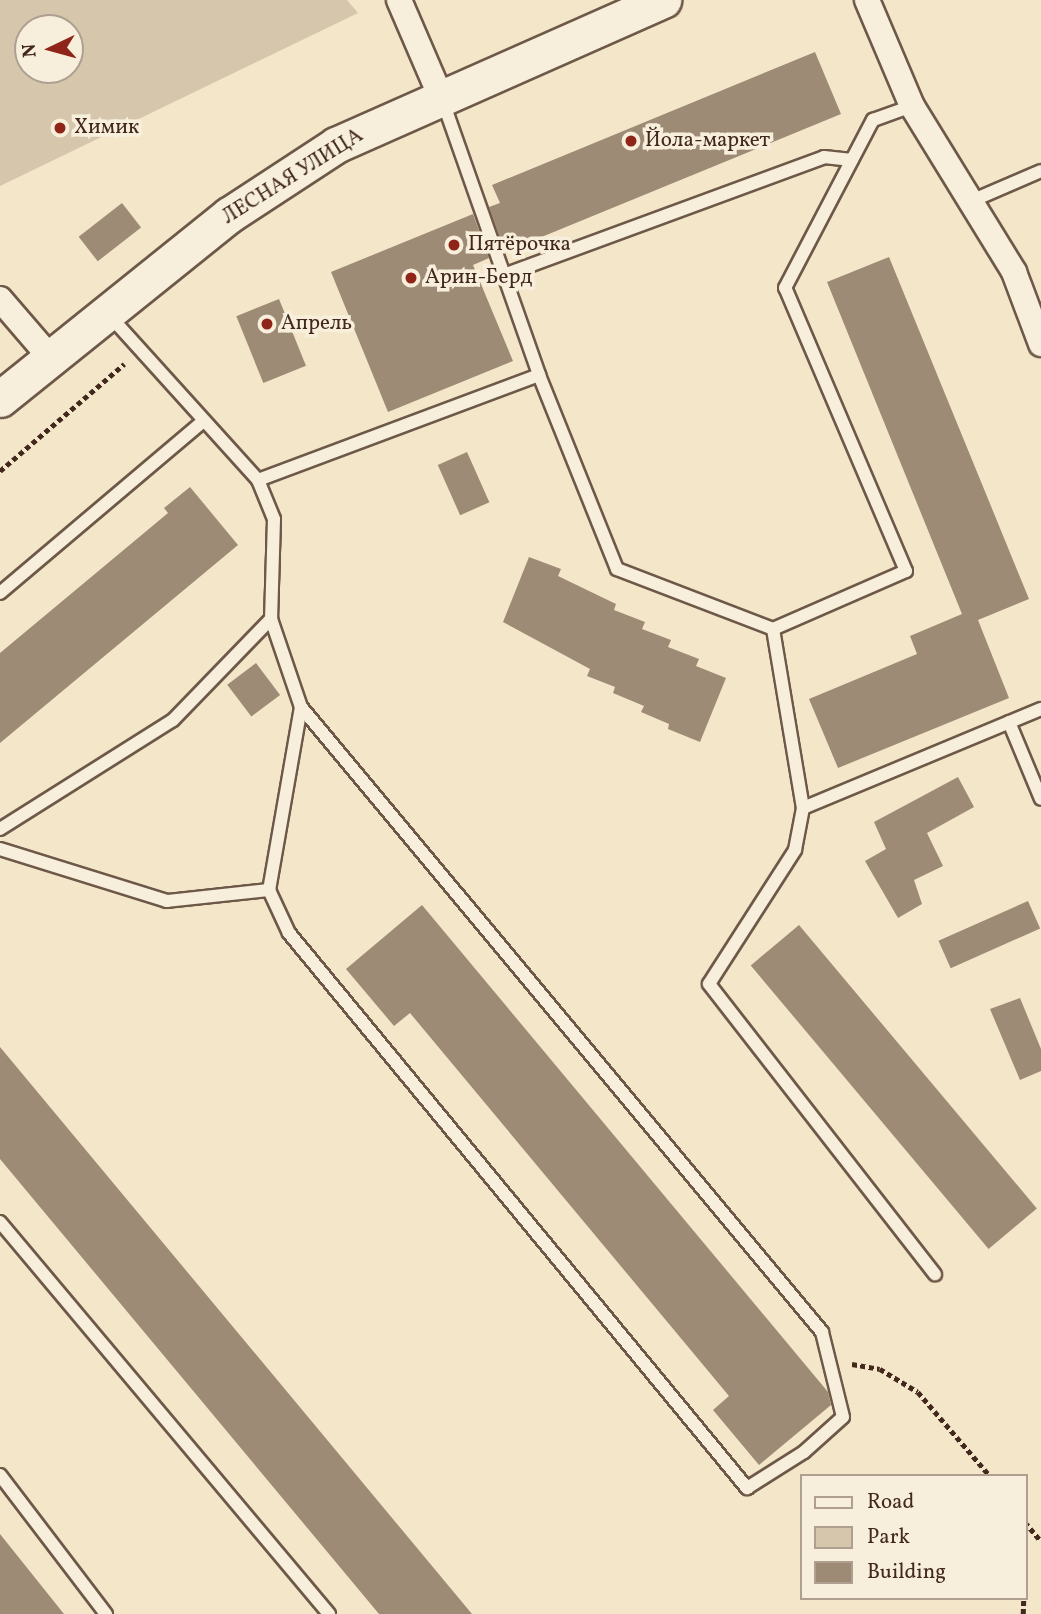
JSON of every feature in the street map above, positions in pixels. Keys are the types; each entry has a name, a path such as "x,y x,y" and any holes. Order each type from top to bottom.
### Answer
{"main road":[{"name":"ЛЕСНАЯ УЛИЦА","path":"0,399 49,356 229,215 336,145 440,95 663,0"}],"street":[{"path":"399,0 440,95"},
{"path":"867,0 912,106 1014,272 1041,344"},
{"path":"0,299 49,356"}],"lane":[{"path":"440,95 539,375 617,569 773,629 905,571 785,288 873,120 912,106"},
{"path":"504,275 824,157 852,160"},
{"path":"969,202 1041,171"},
{"path":"106,312 138,352 258,480 274,519 271,619 301,707 822,1332 843,1417 804,1452 747,1488 289,933 269,890 301,707"},
{"path":"258,480 539,375"},
{"path":"0,593 202,422"},
{"path":"0,829 173,720 271,619"},
{"path":"773,629 803,808 795,850 709,984 935,1274"},
{"path":"803,808 1041,709"},
{"path":"1009,722 1041,799"},
{"path":"0,849 167,901 269,890"},
{"path":"0,1222 329,1614"},
{"path":"0,1475 106,1614"}],"path":[{"path":"0,471 138,352"},
{"path":"833,1373 853,1363 880,1369 918,1392 988,1474"},
{"path":"1027,1524 1041,1541"}],"green space":[{"name":"Химик","path":"0,0 347,0 358,13 0,186"}],"building":[{"path":"815,52 841,114 505,252 489,207 500,203 492,185"},
{"path":"122,203 141,227 98,261 79,237"},
{"path":"473,214 489,258 473,265 513,361 388,412 331,272"},
{"path":"889,257 1029,599 978,620 1009,698 838,768 809,699 917,654 910,636 962,614 827,282"},
{"path":"279,299 306,366 263,383 236,316"},
{"path":"467,452 489,502 460,515 438,465"},
{"path":"190,487 238,545 0,743 0,653 168,513 164,508"},
{"path":"529,557 561,569 558,576 616,604 614,610 645,622 642,629 671,640 668,647 699,659 696,666 726,678 700,742 668,729 669,724 641,712 644,706 613,693 615,687 587,676 590,669 503,622"},
{"path":"256,663 280,695 251,717 227,685"},
{"path":"958,777 974,807 927,833 943,866 914,880 922,904 898,918 865,861 886,849 874,822"},
{"path":"1028,901 1040,928 951,968 938,941"},
{"path":"422,905 828,1392 831,1405 759,1465 713,1410 729,1396 410,1013 394,1026 346,969"},
{"path":"799,925 1037,1208 989,1249 751,965"},
{"path":"1020,998 1041,1049 1041,1071 1020,1080 990,1009"},
{"path":"0,1047 472,1614 379,1614 0,1159"},
{"path":"0,1534 64,1614 0,1614"}],"place":[{"name":"Химик","path":"60,128"},
{"name":"Йола-маркет","path":"631,141"},
{"name":"Пятёрочка","path":"454,245"},
{"name":"Арин-Берд","path":"411,278"},
{"name":"Апрель","path":"267,324"}]}
